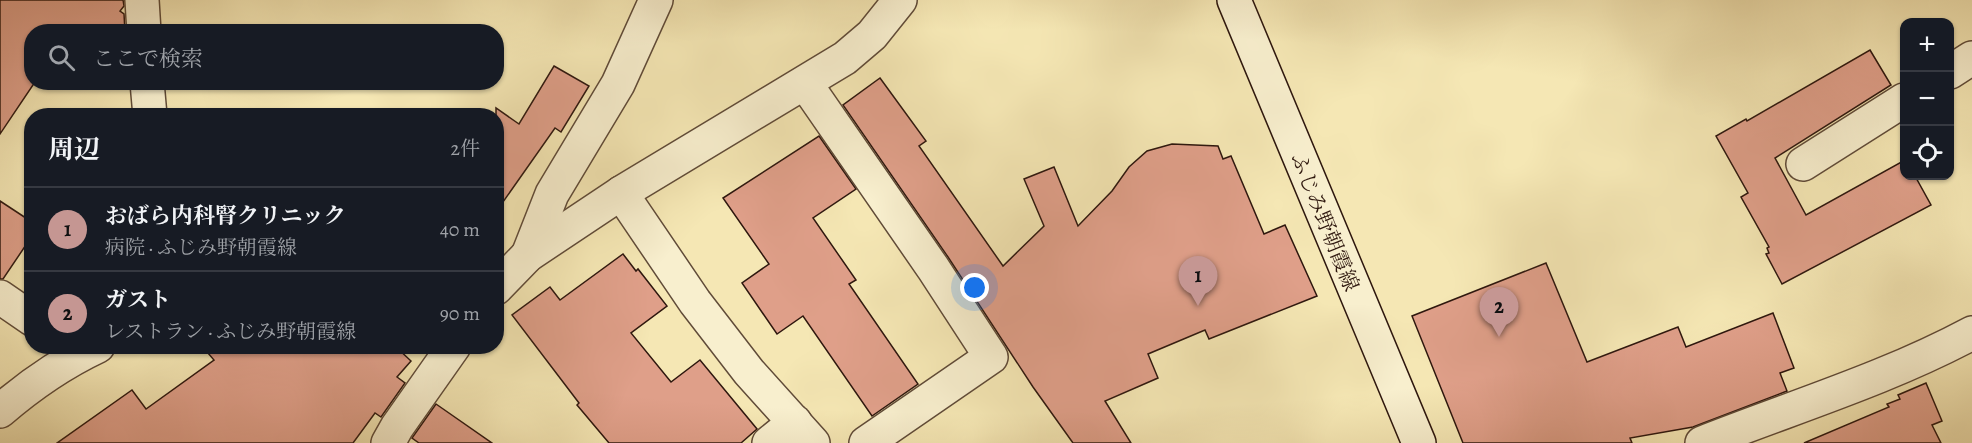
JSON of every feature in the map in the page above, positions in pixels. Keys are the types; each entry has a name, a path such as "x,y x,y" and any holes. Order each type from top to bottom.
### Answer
{"street":[{"path":"142,0 144,24"},
{"path":"528,255 552,194 618,84 656,0"},
{"path":"504,280 528,255 621,193 845,58 872,35 900,0"},
{"name":"ふじみ野朝霞線","path":"1234,0 1419,443"},
{"path":"1954,69 1972,58"},
{"path":"805,83 933,268 991,357 866,443"},
{"path":"148,90 149,108"},
{"path":"1803,164 1900,103"},
{"path":"621,193 695,302 749,372 804,433 769,443"},
{"path":"0,297 24,313"},
{"path":"1702,443 1854,387 1936,352 1972,333"},
{"path":"0,411 27,387 76,354"},
{"path":"388,443 448,354"}],"building":[{"path":"0,0 123,0 124,6 120,11 124,14 125,24 24,24 24,90 30,90 0,134"},
{"path":"1870,50 1891,85 1775,158 1806,215 1900,163 1900,180 1917,180 1931,205 1782,284 1766,254 1769,253 1767,248 1769,247 1741,197 1748,193 1716,136 1746,119 1747,121"},
{"path":"554,66 589,86 561,132 555,128 504,201 504,114 519,124"},
{"path":"880,78 926,141 919,146 1003,266 1044,226 1024,179 1054,167 1078,226 1112,191 1129,167 1147,151 1172,144 1218,146 1223,159 1231,156 1264,234 1285,225 1317,296 1209,339 1205,330 1148,354 1158,378 1105,401 1131,443 1073,443 843,105"},
{"path":"819,136 856,189 813,218 856,280 849,284 918,384 872,416 803,316 777,334 742,283 769,264 723,198"},
{"path":"0,201 24,217 24,248 3,279 0,279"},
{"path":"623,254 667,306 631,333 671,382 700,360 757,429 741,443 609,443 577,405 579,403 512,315 550,287 560,300"},
{"path":"1546,263 1587,362 1678,327 1686,347 1773,313 1794,368 1780,373 1787,391 1693,427 1630,438 1632,443 1463,443 1412,316"},
{"path":"209,354 404,354 411,361 397,377 405,383 381,417 375,413 353,443 57,443 132,390 146,409 214,360"},
{"path":"1926,383 1942,421 1932,425 1941,443 1804,443 1889,407 1887,404 1900,399 1898,395"},
{"path":"436,404 492,443 419,443 412,438"}],"place":[{"name":"おばら内科腎クリニック","path":"1198,306"},
{"name":"ガスト","path":"1499,337"}]}
